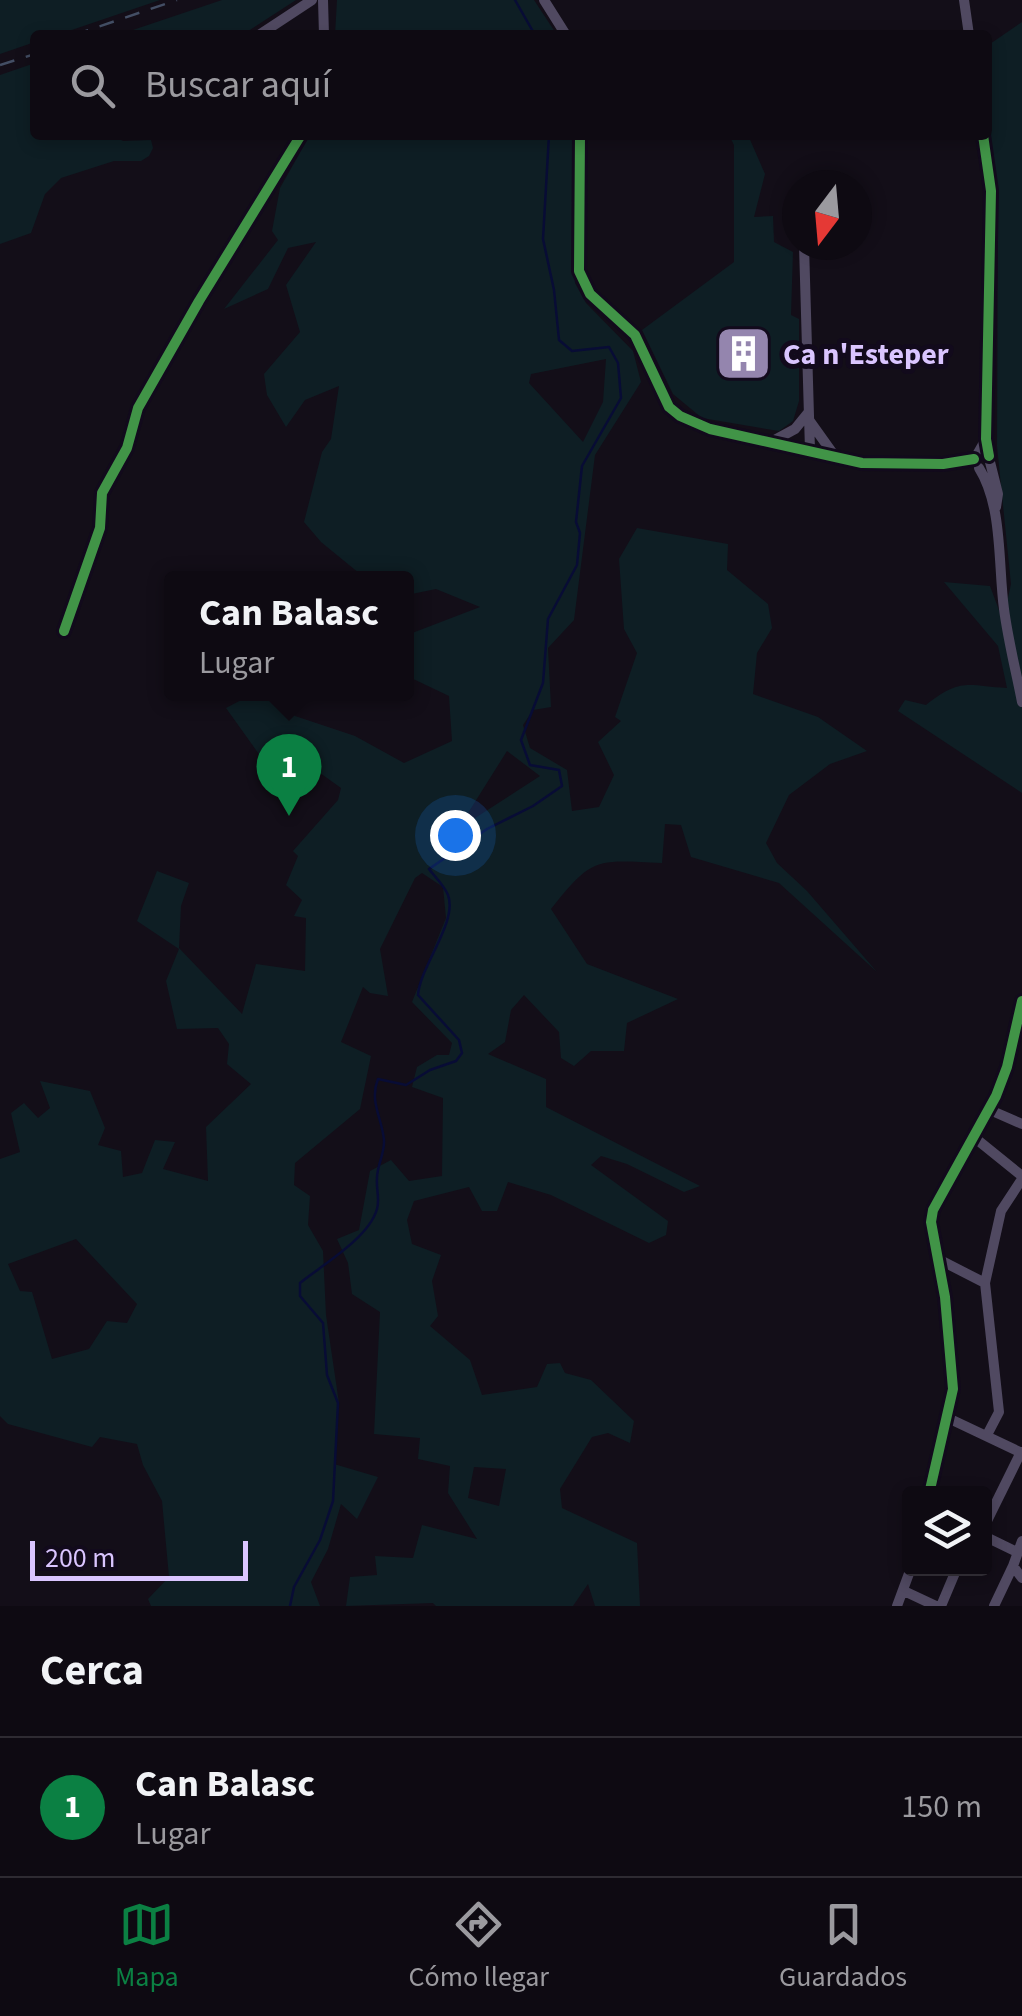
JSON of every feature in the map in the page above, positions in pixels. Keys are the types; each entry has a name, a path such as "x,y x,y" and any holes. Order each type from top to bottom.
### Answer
{"street":[{"path":"267,30 312,0"},
{"path":"323,0 324,30"},
{"path":"544,0 563,30"},
{"path":"964,0 967,30"},
{"path":"64,632 100,528 102,492 127,448 138,408 298,140"},
{"path":"580,140 579,271 590,294 635,335 669,407 680,416 710,428 889,466 981,461"},
{"path":"984,140 991,191 986,439 981,461 998,494 994,518 1004,613 1022,702"},
{"path":"804,260 807,450"},
{"path":"771,442 795,430 807,417"},
{"path":"807,417 834,456"},
{"path":"931,1486 948,1418 952,1376 945,1298 931,1222 933,1210 990,1110 1010,1054 1022,1001"},
{"path":"1010,1054 1022,1059"},
{"path":"990,1110 1022,1124"},
{"path":"975,1138 1022,1178 1000,1211 985,1283 999,1412 987,1435"},
{"path":"938,1259 985,1283"},
{"path":"948,1418 1022,1452 992,1511"},
{"path":"992,1538 1020,1546 994,1606"},
{"path":"1013,1566 1022,1578"},
{"path":"897,1606 909,1576"},
{"path":"904,1591 938,1606 953,1576"}],"shaded area":[{"path":"0,0 160,0 72,30 30,30 30,44 0,54"},
{"path":"222,0 296,0 250,30 133,30"},
{"path":"337,0 534,0 554,30 335,30"},
{"path":"1022,22 1022,793 898,711 905,700 926,705 957,687 1007,688 998,646 944,582 990,586 1003,621 1011,584 997,446 998,214 991,140 992,43"},
{"path":"30,65 30,140 151,140 149,156 141,161 114,161 61,178 45,194 31,233 0,244 0,75"},
{"path":"307,140 572,140 575,283 586,303 633,351 641,382 595,455 574,620 548,648 551,707 533,710 523,725 530,748 567,770 572,811 599,807 614,775 598,742 621,721 615,717 637,653 624,629 619,559 637,528 728,544 727,570 768,604 772,628 757,653 753,694 818,717 867,751 830,764 789,795 766,843 777,863 807,891 877,972 779,883 691,857 681,825 665,824 662,863 623,861 598,865 577,879 551,909 587,964 678,999 627,1023 624,1051 591,1051 574,1066 561,1058 559,1032 524,995 511,1010 505,1042 488,1054 546,1079 546,1107 700,1186 684,1192 627,1164 601,1156 591,1165 668,1221 666,1235 649,1243 551,1195 508,1182 497,1211 482,1211 469,1187 414,1201 407,1220 412,1244 441,1255 432,1281 438,1316 430,1326 470,1360 482,1395 537,1387 547,1364 560,1363 565,1373 591,1380 634,1421 630,1443 608,1433 592,1437 560,1489 562,1508 637,1543 640,1606 595,1606 588,1584 573,1606 346,1606 350,1577 377,1575 375,1556 413,1558 422,1525 477,1539 448,1493 450,1466 418,1459 420,1438 374,1434 380,1312 352,1294 348,1263 337,1239 359,1230 370,1171 391,1160 409,1181 442,1176 443,1098 412,1087 417,1067 437,1055 449,1055 452,1043 412,1002 446,918 443,887 422,873 415,878 380,949 388,996 370,993 363,987 341,1042 371,1056 360,1109 295,1163 294,1185 310,1196 308,1225 323,1251 326,1315 339,1403 334,1464 378,1477 357,1519 341,1504 328,1549 311,1582 320,1606 151,1606 148,1599 169,1577 162,1501 137,1444 100,1437 92,1447 8,1424 0,1416 0,1159 20,1152 11,1113 24,1103 38,1118 50,1108 40,1081 90,1091 105,1128 98,1145 121,1151 123,1177 142,1173 155,1140 175,1142 163,1169 208,1181 206,1127 251,1084 227,1064 229,1044 218,1028 177,1029 166,981 179,949 137,921 157,871 189,883 181,906 179,948 242,1014 256,964 305,971 306,918 294,916 302,900 286,885 298,856 293,851 338,800 341,788 288,750 271,771 226,708 239,701 280,701 295,716 355,736 404,763 452,741 449,696 414,679 414,632 480,607 436,589 414,594 414,571 356,571 321,542 304,522 322,452 331,439 339,386 305,400 286,427 267,395 264,374 300,332 286,285 316,242 288,248 268,289 224,309 278,240 272,231 280,188","holes":["606,359 603,402 583,442 529,383 531,374","507,751 540,776 458,829","76,1239 137,1304 127,1323 107,1321 89,1349 52,1359 32,1292 20,1291 8,1264","474,1467 506,1469 499,1506 468,1498"]},
{"path":"732,140 750,140 765,174 754,217 773,216 774,242 782,246 782,260 793,260 791,315 799,319 799,401 793,421 779,431 702,418 673,394 642,330 734,262"}],"waterway":[{"path":"515,0 532,30"},
{"path":"290,1606 294,1587 320,1540 333,1501 338,1403 327,1375 323,1323 300,1296 300,1283 355,1240 377,1209 377,1173 384,1145 375,1102 378,1079 406,1085 430,1070 456,1061 462,1053 459,1040 418,995 450,906 446,891 429,869 487,829 562,786 559,770 530,765 521,740 543,683 548,619 577,565 580,533 576,522 582,466 621,398 618,363 609,347 572,351 559,340 543,239 549,140"}],"railway":[{"path":"89,30 177,0"},
{"path":"0,65 30,56"}],"cycle path":[{"path":"64,631 100,528 102,493 127,448 138,408 298,140"},
{"path":"580,140 579,271 590,294 635,335 669,407 680,416 710,429 862,463 943,464 974,459"},
{"path":"984,140 991,191 986,439 989,456"},
{"path":"931,1486 953,1389 945,1297 931,1222 933,1210 996,1096 1022,1001"}],"place":[{"name":"Ca n'Esteper","path":"744,354"},
{"name":"Can Balasc","path":"289,816"}]}
